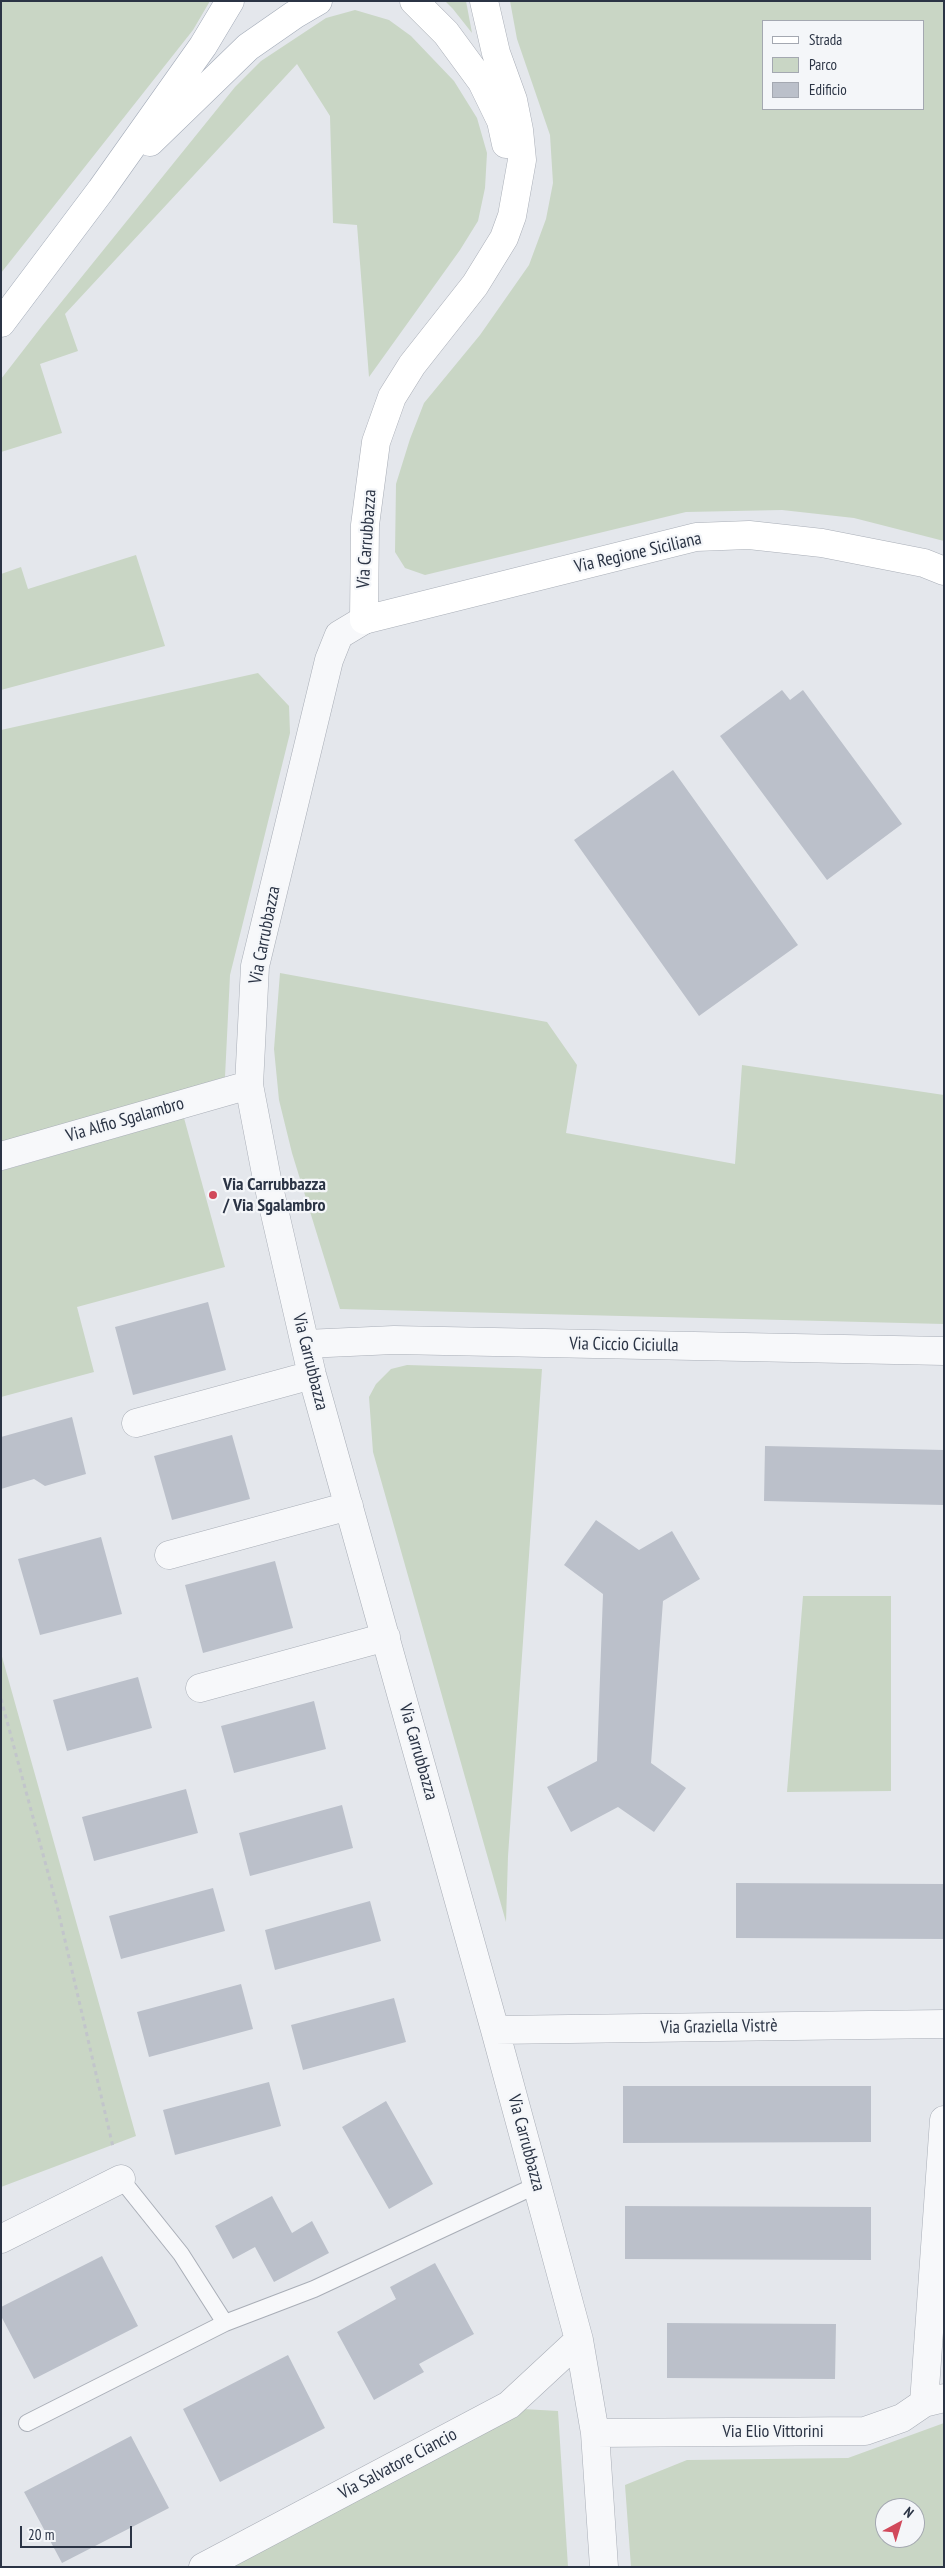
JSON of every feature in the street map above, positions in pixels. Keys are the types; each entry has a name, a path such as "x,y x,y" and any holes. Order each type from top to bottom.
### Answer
{"main road":[{"path":"1,323 101,190 203,46 230,1"},
{"path":"101,190 248,47 318,1"},
{"path":"414,1 446,33 482,82 501,121 516,192"},
{"name":"Via Carrubbazza","path":"364,620 365,526 376,442 392,397 412,365 475,285 504,238 512,216 522,160 519,130 513,100 496,53 484,1"},
{"name":"Via Regione Siciliana","path":"364,620 696,538 749,535 822,543 924,563 944,571"}],"street":[{"name":"Via Carrubbazza","path":"364,620 339,634 329,660 255,966 249,1085 267,1179 312,1375 495,2030 579,2340 596,2433 604,2567"},
{"name":"Via Alfio Sgalambro","path":"1,1156 249,1085"},
{"name":"Via Ciccio Ciciulla","path":"305,1344 394,1340 944,1351"},
{"path":"136,1423 312,1375"},
{"path":"168,1555 349,1506"},
{"path":"200,1688 386,1637"},
{"name":"Via Graziella Vistrè","path":"495,2030 944,2024"},
{"path":"934,2400 944,2120"},
{"path":"1,2238 121,2179"},
{"name":"Via Salvatore Ciancio","path":"203,2567 509,2405 579,2340"},
{"name":"Via Elio Vittorini","path":"596,2433 865,2431 902,2418 934,2400"}],"lane":[{"path":"121,2179 181,2254 225,2324"},
{"path":"27,2423 225,2324 314,2289 537,2185"}],"path":[{"path":"1,1699 57,1906 121,2179"}],"green space":[{"path":"1,1 210,1 193,30 1,273"},
{"path":"445,1 466,1 472,33 453,9"},
{"path":"510,1 944,1 944,541 854,518 782,510 686,512 425,575 405,568 395,552 396,484 410,439 424,403 480,335 529,265 546,219 553,183 550,135 517,39"},
{"path":"355,10 389,20 411,36 454,81 477,118 487,153 485,188 478,221 460,250 369,377 357,225 333,223 330,116 297,64 65,314 78,351 40,364 62,433 1,452 1,379 42,326 235,87 261,61 326,18"},
{"path":"136,555 165,646 1,690 1,574 21,567 28,589"},
{"path":"258,673 289,706 290,733 230,975 225,1077 1,1144 1,730"},
{"path":"280,973 547,1022 577,1065 566,1133 735,1164 742,1065 944,1095 944,1324 340,1309 292,1153 279,1100 274,1049"},
{"path":"184,1118 225,1267 77,1307 94,1372 1,1397 1,1171"},
{"path":"407,1365 542,1369 508,1856 506,1922 373,1452 369,1397 376,1384 391,1369"},
{"path":"803,1596 891,1596 891,1791 787,1792"},
{"path":"1,1653 136,2136 1,2187"},
{"path":"523,2409 558,2411 568,2567 229,2567"},
{"path":"944,2423 944,2567 631,2567 625,2485 687,2460 848,2458"}],"building":[{"path":"782,690 790,700 803,690 902,824 827,880 720,736"},
{"path":"673,770 798,945 699,1016 574,840"},
{"path":"208,1302 226,1370 133,1395 115,1327"},
{"path":"72,1417 86,1474 45,1486 34,1479 1,1489 1,1437"},
{"path":"232,1435 250,1499 172,1520 154,1456"},
{"path":"765,1446 944,1450 944,1505 764,1501"},
{"path":"596,1520 639,1550 672,1531 700,1579 663,1601 651,1763 686,1788 654,1832 618,1807 571,1832 547,1787 597,1761 603,1594 564,1565"},
{"path":"101,1537 122,1614 40,1635 18,1559"},
{"path":"275,1561 293,1628 203,1653 185,1585"},
{"path":"138,1677 152,1728 67,1751 53,1700"},
{"path":"314,1701 326,1749 234,1773 221,1726"},
{"path":"186,1789 198,1833 94,1861 82,1817"},
{"path":"342,1805 353,1848 250,1876 239,1833"},
{"path":"736,1883 944,1884 944,1939 736,1938"},
{"path":"213,1888 225,1931 121,1959 109,1916"},
{"path":"370,1901 381,1941 275,1970 265,1930"},
{"path":"241,1984 253,2029 149,2057 137,2012"},
{"path":"394,1998 406,2042 303,2070 291,2025"},
{"path":"269,2082 281,2126 175,2155 163,2110"},
{"path":"623,2086 871,2086 871,2142 623,2143"},
{"path":"386,2101 433,2184 389,2209 342,2127"},
{"path":"272,2196 292,2233 312,2221 329,2253 274,2282 255,2247 233,2259 215,2226"},
{"path":"625,2206 871,2207 871,2260 625,2259"},
{"path":"102,2256 138,2326 34,2379 1,2316 1,2307"},
{"path":"435,2263 474,2334 419,2364 424,2372 374,2400 337,2332 396,2299 390,2287"},
{"path":"667,2323 836,2324 835,2379 667,2378"},
{"path":"288,2355 325,2428 220,2482 183,2409"},
{"path":"131,2436 169,2508 62,2563 24,2492"}],"place":[{"name":"Via Carrubbazza / Via Sgalambro","path":"213,1195"}]}
